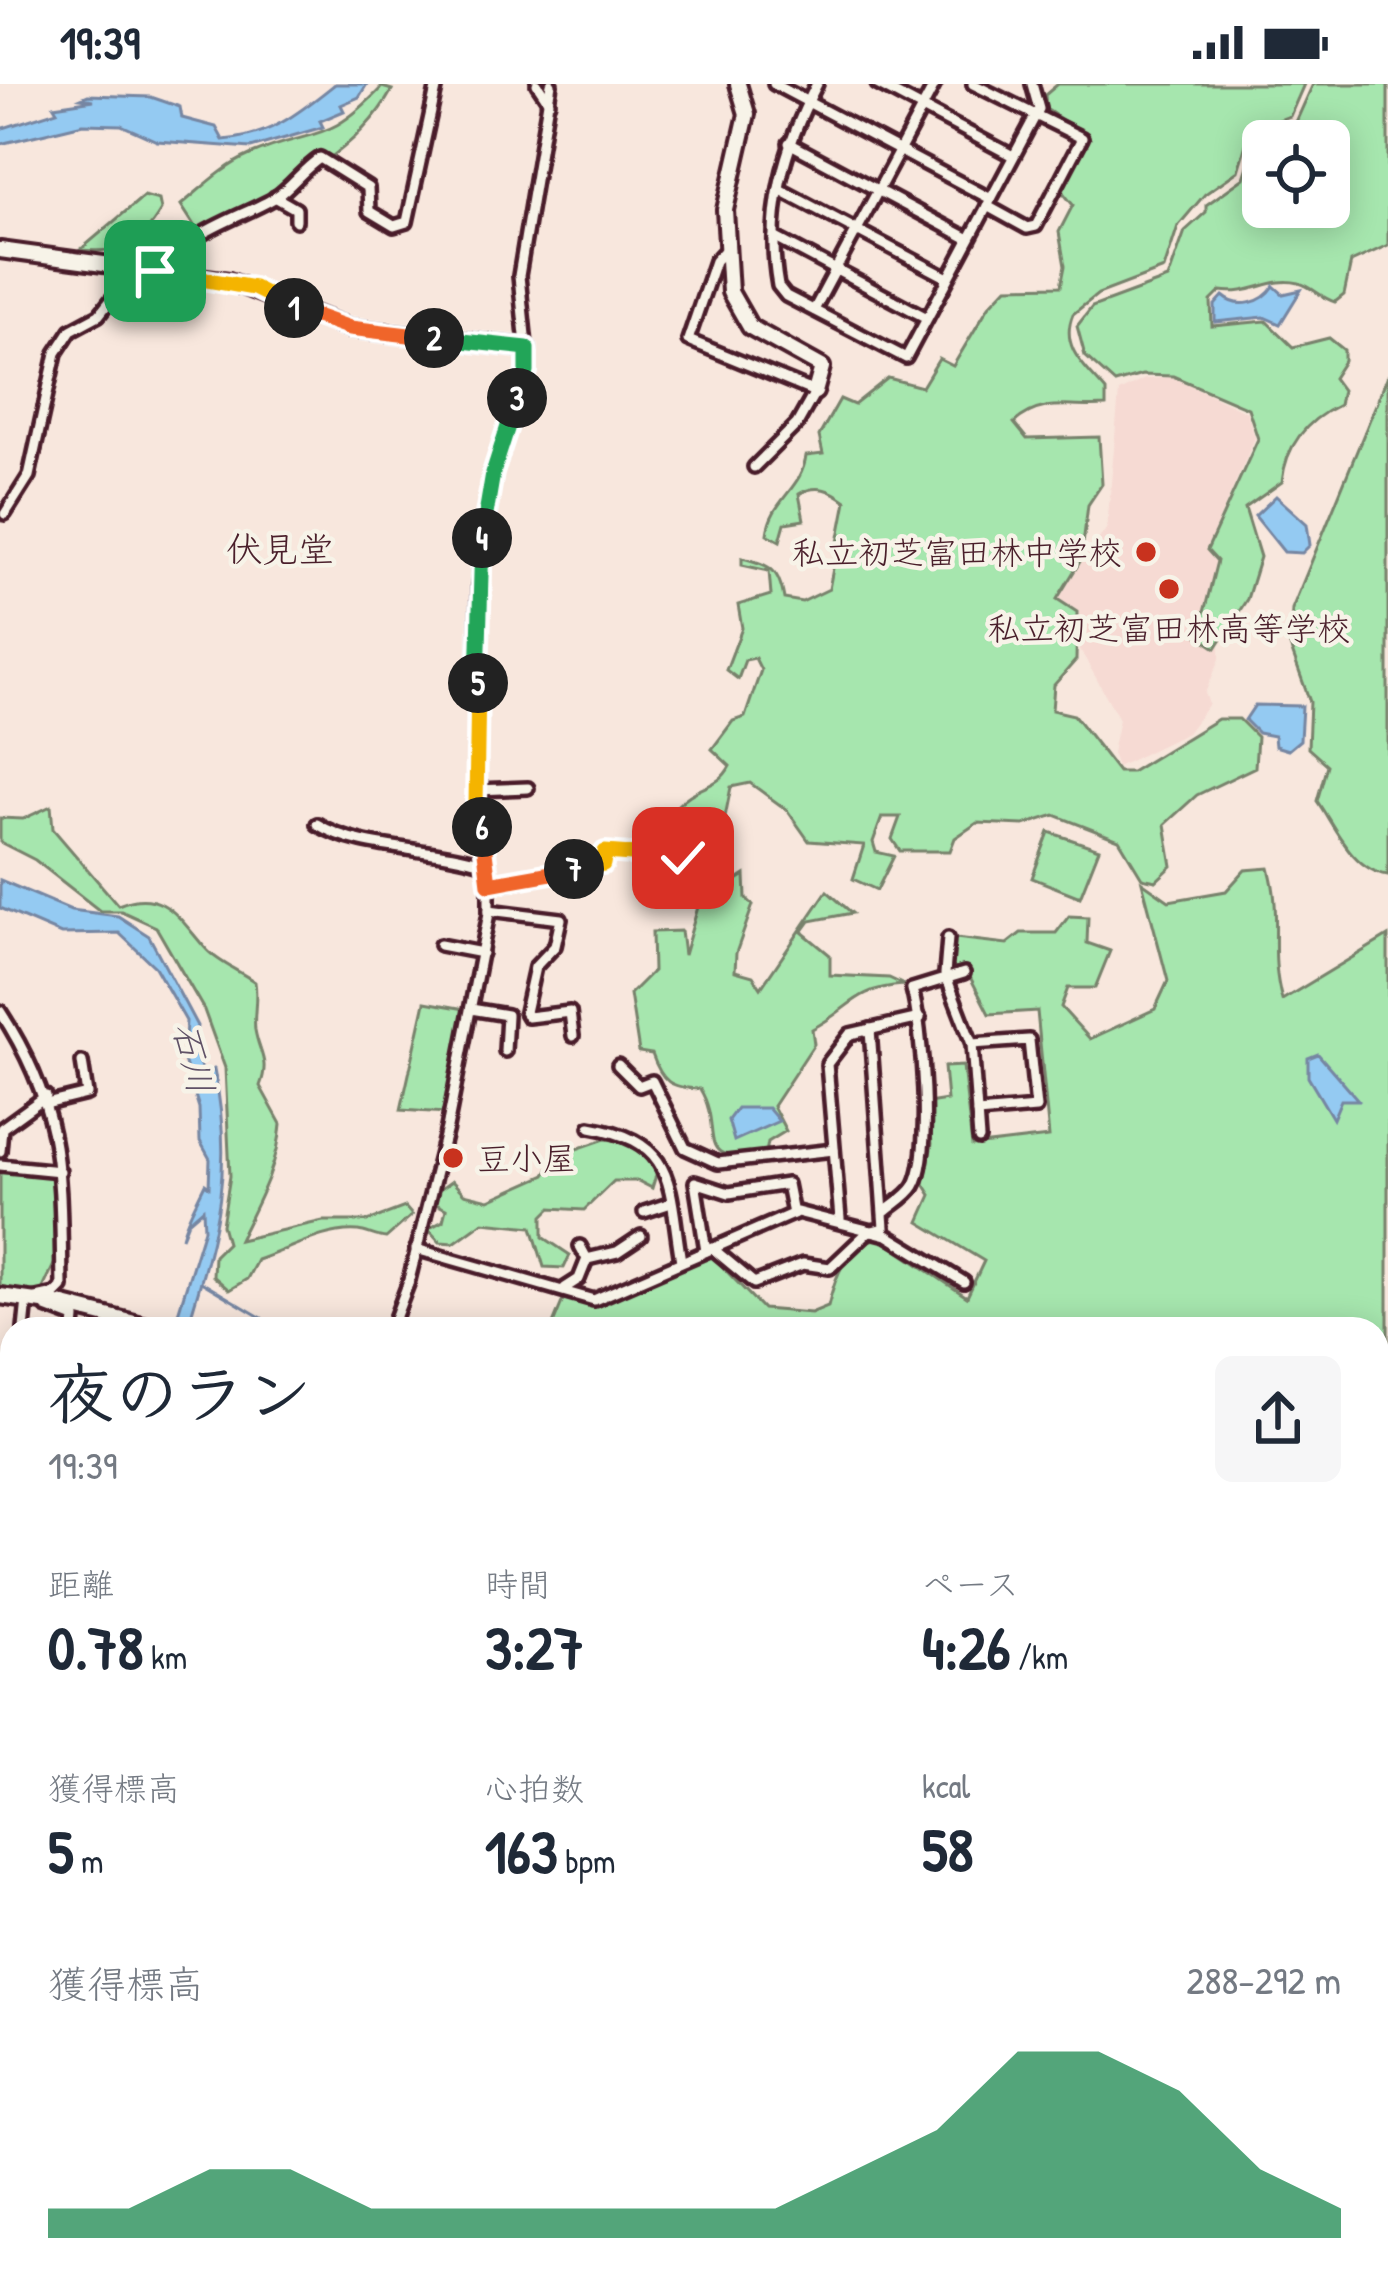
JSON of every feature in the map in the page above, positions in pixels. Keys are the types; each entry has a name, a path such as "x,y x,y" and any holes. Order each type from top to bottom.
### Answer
{"street":[{"path":"167,272 171,260 194,240 275,197 320,158 368,188 369,211 394,226 407,222 437,84"},
{"path":"537,84 549,102"},
{"path":"395,1317 416,1249 489,910 488,865 476,790 481,546 502,438 527,372 519,276 550,84"},
{"path":"738,84 747,114 725,210 730,292 740,315 766,338 822,368 797,424 754,467"},
{"path":"775,84 900,149 1027,228 1036,226 1082,138 973,84"},
{"path":"817,84 789,143 778,189 774,237 778,286 906,358 1034,117 1040,102 1032,84"},
{"path":"877,84 1013,156"},
{"path":"814,310 935,84"},
{"path":"789,143 969,239"},
{"path":"778,189 948,278"},
{"path":"275,197 296,208 296,220"},
{"path":"774,237 927,318"},
{"path":"726,249 715,261 688,340 815,392"},
{"path":"0,250 254,288 303,314 350,328 527,348"},
{"path":"5,514 29,476 56,353 71,330 100,315 136,268"},
{"path":"476,790 528,788"},
{"path":"317,824 358,842 413,846 488,865"},
{"path":"489,884 603,864 605,852 683,858 707,841"},
{"path":"489,910 561,919 555,946 536,967 525,1012 528,1017 570,1012 573,1036"},
{"path":"948,938 946,979 972,1044 979,1139"},
{"path":"440,945 482,953"},
{"path":"886,1211 916,1181 925,1131 920,1018 912,989 964,974"},
{"path":"471,1009 507,1015 505,1051"},
{"path":"0,1011 48,1099 60,1171 62,1286 55,1294 32,1301"},
{"path":"840,1219 827,1064 850,1034 920,1018"},
{"path":"793,1214 788,1184 729,1193 695,1182 709,1249 754,1283 803,1264 830,1268 875,1230 884,1228 870,1029"},
{"path":"0,1040 15,1033"},
{"path":"972,1044 1029,1040 1036,1108 977,1113"},
{"path":"0,1151 2,1128 48,1099 87,1094 82,1062"},
{"path":"618,1065 639,1086 652,1081 685,1148 718,1163 834,1150"},
{"path":"590,1127 638,1138 664,1161 681,1261"},
{"path":"0,1165 60,1171"},
{"path":"644,1212 671,1203"},
{"path":"416,1249 604,1298 793,1214 840,1219 875,1230 964,1282"},
{"path":"587,1259 617,1252 640,1236"},
{"path":"580,1246 587,1259"},
{"path":"564,1289 579,1279 587,1259"},
{"path":"0,1296 113,1317"},
{"path":"27,1317 32,1301"},
{"path":"32,1301 72,1317"}],"shaded area":[{"path":"1173,377 1247,412 1255,438 1206,550 1216,561 1220,640 1220,659 1205,693 1209,704 1187,733 1117,767 1112,753 1119,719 1053,601 1107,528 1119,392 1145,379"}],"green space":[{"path":"1058,84 1304,84 1290,116 1242,120 1238,171 1205,194 1178,226 1164,269 1098,294 1073,314 1072,347 1106,391 1106,406 1046,407 1014,423 1027,439 1099,437 1102,484 1088,505 1081,560 1057,599 1077,612 1076,660 1054,685 1052,710 1074,715 1118,772 1131,772 1218,719 1239,719 1257,737 1255,767 1197,795 1165,824 1172,866 1156,881 1142,878 1119,840 1055,815 1024,825 977,823 955,838 950,851 900,851 892,839 900,817 882,817 873,842 876,852 894,856 877,890 853,879 864,845 809,841 787,810 750,783 731,787 725,817 713,828 702,827 692,845 679,855 655,844 653,832 675,807 717,781 730,766 712,749 733,721 745,717 761,670 755,658 745,660 738,679 726,670 742,628 738,605 771,595 769,571 742,565 742,558 772,570 784,599 802,602 829,589 846,501 824,489 806,491 799,494 804,520 785,523 780,541 767,534 806,456 823,454 819,436 840,399 854,405 888,378 922,387 939,359 953,366 989,306 1007,287 1061,286 1065,266 1059,232 1073,205 1061,190 1090,139 1046,109 1045,95"},
{"path":"1313,84 1388,84 1388,245 1351,262 1344,295 1335,302 1289,282 1221,291 1211,301 1212,326 1266,321 1293,347 1329,338 1344,350 1344,361 1333,378 1342,390 1339,405 1300,435 1288,456 1282,482 1245,508 1260,557 1247,599 1216,648 1198,636 1217,561 1207,550 1258,439 1248,408 1173,376 1142,375 1115,383 1085,356 1077,326 1092,307 1168,279 1185,231 1206,212 1206,205 1242,179 1242,228 1350,228 1350,120 1297,120"},
{"path":"382,87 392,90 376,115 332,157 199,233 181,205 214,177 250,155 333,127"},
{"path":"144,196 159,200 161,210 137,240 119,249 80,250"},
{"path":"1388,375 1388,875 1355,857 1317,801 1327,765 1308,748 1310,702 1290,646 1292,609"},
{"path":"51,806 53,829 118,905 134,900 159,903 179,917 212,955 255,982 255,1030 264,1063 260,1086 281,1124 271,1170 239,1240 323,1221 368,1221 405,1207 412,1215 386,1238 358,1231 320,1236 257,1260 247,1279 229,1290 213,1276 214,1256 227,1243 222,1225 230,1176 225,1068 204,1010 156,927 121,911 100,911 35,860 0,842 0,818 23,819"},
{"path":"1049,832 1099,849 1080,897 1032,878"},
{"path":"722,848 726,875 734,882 745,875 746,898 753,905 736,953 735,971 753,976 761,988 827,891 852,913 810,921 802,932 830,955 830,975 889,978 904,985 863,995 812,1029 814,1044 773,1106 786,1131 768,1142 766,1153 742,1156 718,1150 700,1089 668,1082 652,1054 639,1052 630,994 653,971 652,932 681,931 684,955 714,852"},
{"path":"1269,868 1282,1000 1388,936 1388,1317 556,1317 565,1295 596,1305 711,1255 763,1309 811,1313 828,1306 850,1255 879,1238 967,1297 984,1261 919,1222 931,1195 924,1184 932,1144 928,1103 947,1100 944,1067 963,1066 972,1146 1049,1137 1037,1011 989,1014 965,967 951,968 955,938 1007,944 1021,933 1056,933 1069,916 1088,917 1087,943 1110,951 1095,988 1068,988 1061,1007 1090,1039 1155,1009 1168,981 1142,882 1169,901 1226,891 1245,870"},
{"path":"425,1002 465,1009 446,1113 401,1110"},
{"path":"605,1139 624,1141 652,1157 657,1172 652,1188 638,1181 614,1181 584,1210 551,1208 543,1216 543,1237 570,1255 564,1268 544,1267 532,1227 483,1222 454,1243 440,1242 428,1229 443,1221 446,1209 436,1204 434,1194 452,1181 464,1194 489,1200 545,1175 556,1156"},
{"path":"0,1170 53,1174 56,1260 40,1295 0,1289"}],"water":[{"path":"335,84 367,84 359,97 341,105 344,111 320,121 323,127 251,148 157,141 121,125 83,124 0,144 0,129 57,111 54,106 94,100 81,98 88,95 151,97 180,107 182,118 216,127 223,140 240,138 283,121"},
{"path":"1274,286 1283,294 1301,290 1280,324 1264,317 1215,322 1215,305 1223,296 1250,303"},
{"path":"1276,496 1307,524 1310,545 1302,553 1284,552 1255,516"},
{"path":"1255,705 1302,706 1300,740 1288,750 1275,746 1274,736 1258,733 1245,720"},
{"name":"石川","path":"0,880 71,910 118,916 149,936 197,1026 193,1048 205,1077 214,1069 223,1139 214,1231 190,1317 177,1317 204,1229 203,1209 188,1222 182,1237 189,1217 205,1184 209,1187 210,1159 200,1141 199,1108 184,1060 186,1021 155,967 119,933 61,934 0,908"},
{"path":"1318,1054 1358,1100 1341,1100 1333,1119 1308,1077 1308,1058"},
{"path":"737,1108 768,1108 779,1121 734,1141 728,1120"}],"waterway":[{"path":"201,1282 260,1317"}],"place":[{"name":"私立初芝富田林中学校","path":"1146,552"},
{"name":"私立初芝富田林高等学校","path":"1169,589"},
{"name":"豆小屋","path":"453,1158"}],"district":[{"name":"伏見堂","path":"280,549"}],"route":[{"path":"155,271 254,288 303,314 350,328 527,348 527,372 493,473 478,586 476,805 489,884 603,864 605,852 683,858"}]}
